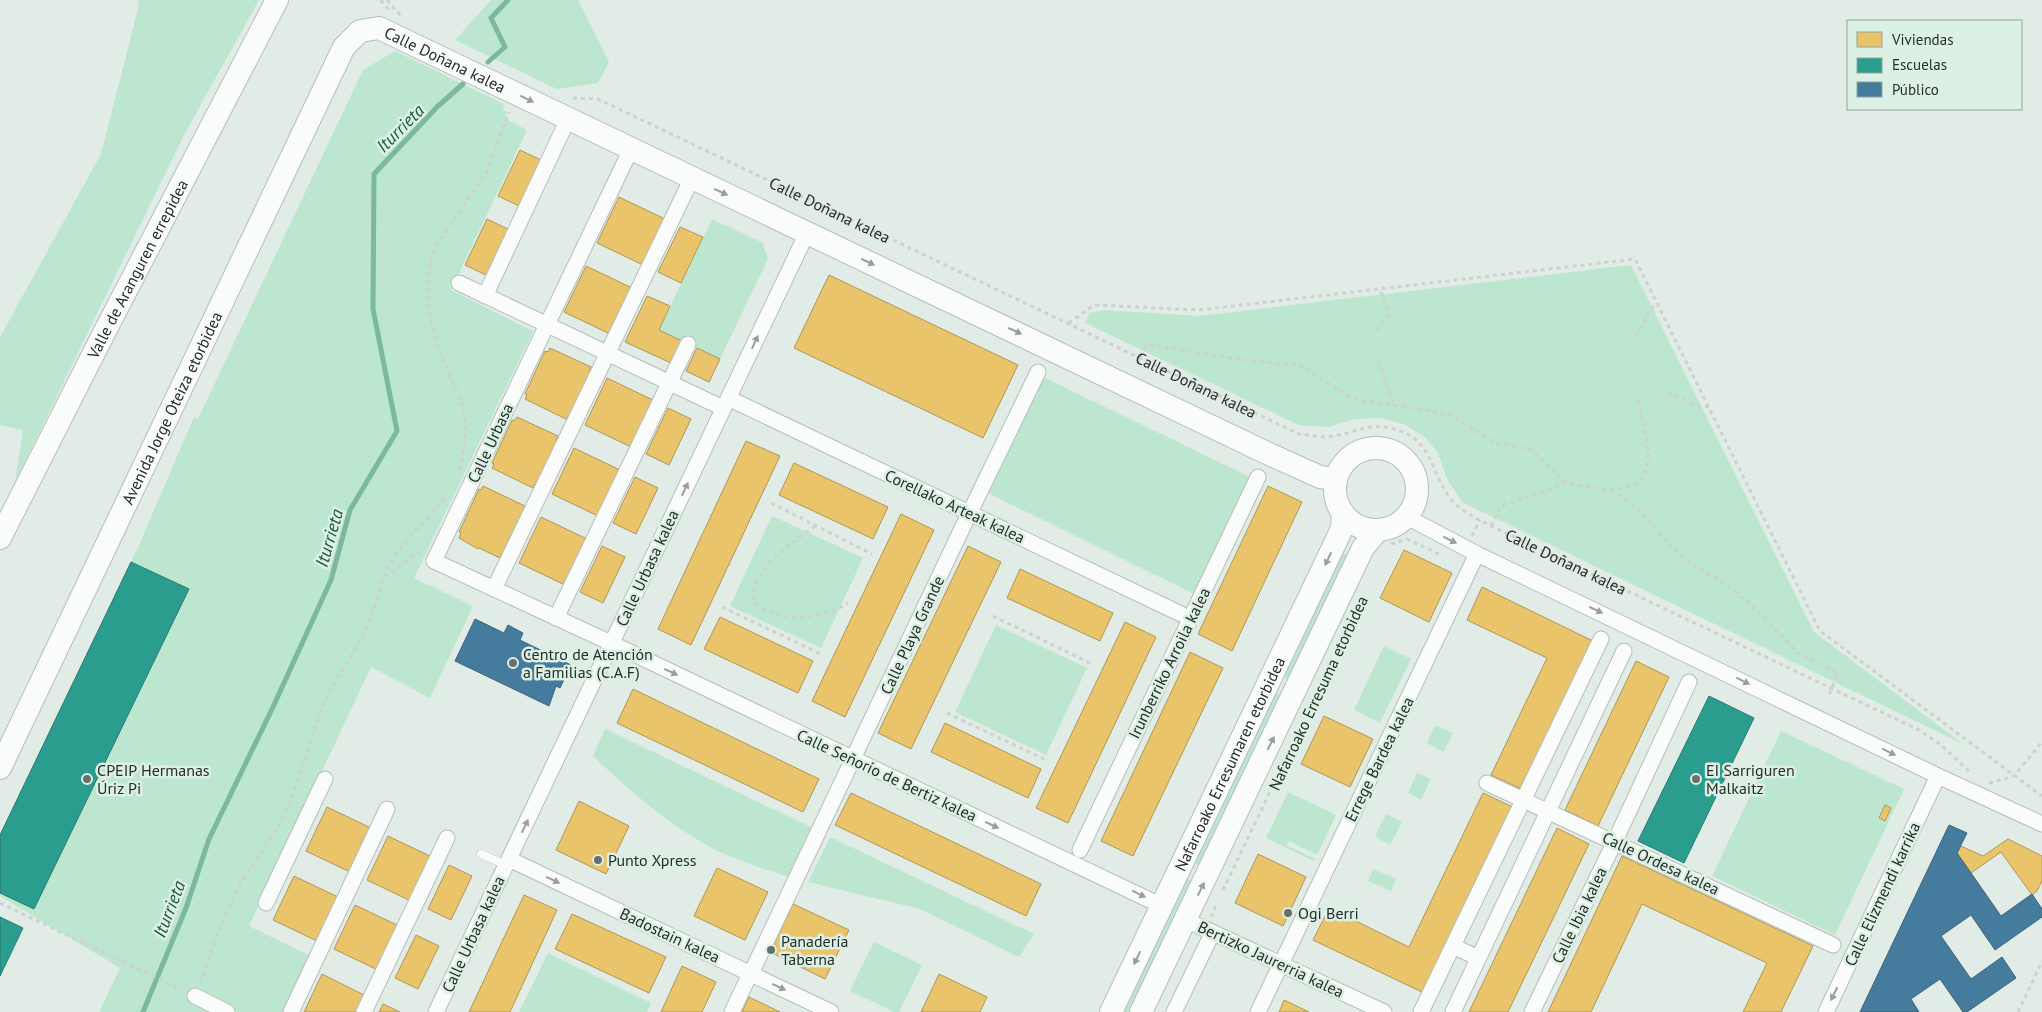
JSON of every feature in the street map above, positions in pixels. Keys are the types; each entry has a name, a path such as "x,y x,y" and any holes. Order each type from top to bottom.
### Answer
{"street":[{"name":"Valle de Aranguren errepidea","path":"0,538 99,342 277,0"},
{"name":"Calle Doñana kalea","path":"344,47 360,31 379,28 566,109 631,149 1269,454 1320,477 1336,479"},
{"name":"Avenida Jorge Oteiza etorbidea","path":"0,768 344,47"},
{"path":"485,296 566,109"},
{"name":"Calle Urbasa","path":"494,589 434,561 631,149"},
{"path":"612,644 494,589 692,178"},
{"name":"Calle Urbasa kalea","path":"436,1012 807,233"},
{"path":"459,284 669,382 726,403"},
{"path":"556,618 688,344"},
{"name":"Calle Playa Grande","path":"732,1012 1038,372"},
{"name":"Corellako Arteak kalea","path":"726,403 1181,614"},
{"path":"1381,448 1396,452 1406,459 1417,478 1418,494 1412,511 1382,539 1357,526 1343,513 1337,500 1336,479 1344,462 1360,450 1381,448"},
{"name":"Irunberriko Arroila kalea","path":"1080,850 1258,477"},
{"name":"Nafarroako Erresumaren etorbidea","path":"1112,1012 1338,537 1343,522 1343,513"},
{"name":"Calle Doñana kalea","path":"1407,517 1477,554 1938,776 2042,824"},
{"name":"Nafarroako Erresumaren etorbidea","path":"1142,1012 1363,548 1382,539"},
{"name":"Errege Bardea kalea","path":"1258,1012 1474,560"},
{"path":"1421,1012 1600,639"},
{"name":"Calle Señorío de Bertiz kalea","path":"612,644 1162,906"},
{"path":"1453,1012 1624,651"},
{"name":"Calle Ibia kalea","path":"1532,1012 1689,682"},
{"path":"1568,708 1592,719"},
{"name":"Calle Elizmendi karrika","path":"1826,1012 1938,776"},
{"path":"266,904 325,779"},
{"name":"Calle Ordesa kalea","path":"1488,783 1833,945"},
{"path":"291,1012 387,809"},
{"path":"364,1012 447,838"},
{"name":"Badostain kalea","path":"508,862 831,1012"},
{"name":"Bertizko Jaurerria kalea","path":"1186,920 1384,1012"},
{"path":"1174,1012 1211,936"},
{"path":"1453,946 1478,958"},
{"path":"196,996 227,1012"}],"lane":[{"path":"481,854 508,862"}],"path":[{"name":"Calle Doñana kalea","path":"388,0 406,22"},
{"name":"Calle Doñana kalea","path":"566,109 598,99 1299,434 1333,436 1373,426 1402,432 1428,452 1440,481 1450,498 1464,511 1491,526 1832,688 1926,735 1940,744 1976,777"},
{"path":"457,473 464,447 465,424 463,408 437,346 430,320 427,297 431,255 488,170 512,104"},
{"path":"1069,324 1094,305 1199,310 1635,259 1820,631 2042,796"},
{"path":"1377,330 1389,316 1380,289"},
{"path":"1636,337 1656,303"},
{"path":"1137,364 1146,346 1253,361 1299,365 1353,399 1448,414 1496,443 1532,450 1566,483"},
{"path":"1378,361 1394,404"},
{"path":"1668,392 1694,405 1708,407"},
{"path":"1491,526 1502,506 1566,483 1611,490 1632,485 1644,477 1649,454 1638,397"},
{"path":"196,996 208,960 238,889 248,870 276,831 289,804 319,716 334,684 368,624 384,578 394,557 403,544 438,507 450,490"},
{"path":"1611,490 1636,507 1668,543 1694,566 1726,585 1759,612 1796,652 1837,673 1829,696"},
{"path":"771,503 872,554"},
{"path":"1469,542 1480,520"},
{"path":"815,526 776,557 762,572 754,588 754,602 765,611 782,617 799,617 827,613 848,603"},
{"path":"1382,539 1407,539 1446,557"},
{"path":"384,578 422,550"},
{"path":"722,607 823,655"},
{"path":"993,616 1094,665"},
{"path":"948,713 1048,761"},
{"name":"Nafarroako Erresuma etorbidea","path":"1210,918 1306,716"},
{"path":"1987,784 2014,776 2042,742"},
{"path":"0,903 178,988"},
{"path":"2018,1012 2042,960"}],"green space":[{"path":"138,0 259,0 185,133 15,482 23,430 0,425 0,337 101,154 139,5"},
{"path":"491,0 578,0 609,62 598,83 557,89 455,40"},
{"path":"395,51 504,104 503,110 507,112 505,119 527,130 451,290 533,331 414,578 473,606 430,698 371,667 249,926 310,956 283,1012 99,1012 120,968 0,896 0,835 139,545 194,417 198,419 363,70"},
{"path":"712,219 763,243 768,259 720,359 659,330"},
{"path":"1631,265 1814,632 1963,744 1462,502 1447,479 1438,453 1426,438 1406,425 1380,418 1354,419 1329,427 1299,425 1085,323 1090,313 1103,310 1199,316"},
{"path":"1041,376 1252,478 1196,595 986,492"},
{"path":"772,516 863,558 821,648 730,606"},
{"path":"1342,552 1349,556 1289,680 1282,677"},
{"path":"996,625 1087,668 1046,755 955,712"},
{"path":"1384,646 1411,659 1380,723 1354,710"},
{"path":"1275,692 1282,695 1199,866 1193,862"},
{"path":"1435,725 1453,733 1444,752 1427,743"},
{"path":"605,729 813,828 789,877 714,849 697,840 650,807 593,756"},
{"path":"1781,731 1904,789 1835,935 1712,876"},
{"path":"1417,773 1431,779 1421,800 1408,793"},
{"path":"1288,792 1336,815 1317,855 1289,841 1286,845 1315,859 1314,861 1266,838"},
{"path":"1386,814 1402,822 1390,845 1375,837"},
{"path":"830,837 1034,934 1019,957 920,909 808,882"},
{"path":"1373,869 1396,879 1391,891 1368,881"},
{"path":"1186,878 1193,881 1130,1012 1122,1012"},
{"path":"874,942 922,965 899,1012 894,1012 850,991"},
{"path":"548,953 651,1003 647,1012 519,1012"}],"building: Viviendas":[{"path":"520,150 543,161 521,207 498,196"},
{"path":"619,197 665,219 643,265 597,243"},
{"path":"487,219 510,230 488,276 465,265"},
{"path":"680,227 703,237 681,283 658,272"},
{"path":"586,266 632,288 610,334 564,312"},
{"path":"829,275 1018,365 983,438 794,348"},
{"path":"647,296 670,306 659,330 682,341 671,363 625,342"},
{"path":"550,348 591,367 589,372 591,373 571,416 569,415 566,419 525,399 527,395 525,394 545,351 548,352"},
{"path":"697,348 720,359 709,382 686,371"},
{"path":"607,378 653,400 631,447 585,425"},
{"path":"668,408 691,419 669,465 646,454"},
{"path":"517,417 558,436 556,441 558,442 538,485 535,484 533,488 492,468 494,464 492,463 512,420 514,421"},
{"path":"746,441 780,456 691,645 658,629"},
{"path":"574,448 620,470 598,516 552,494"},
{"path":"794,463 888,507 873,539 779,495"},
{"path":"635,477 658,488 636,534 613,523"},
{"path":"483,486 525,506 523,510 525,511 505,554 502,553 500,558 478,549 459,538 461,533 459,532 479,489 481,490"},
{"path":"1268,486 1302,502 1232,651 1198,634"},
{"path":"901,514 934,530 845,717 812,701"},
{"path":"541,517 587,539 565,585 519,563"},
{"path":"602,546 625,557 603,603 580,592"},
{"path":"968,546 1001,562 911,749 878,733"},
{"path":"1404,550 1452,573 1429,622 1380,598"},
{"path":"1020,569 1113,613 1100,641 1007,598"},
{"path":"1482,587 1595,642 1524,790 1491,775 1547,658 1467,620"},
{"path":"720,617 813,661 798,693 704,649"},
{"path":"1125,622 1156,637 1068,823 1036,808"},
{"path":"1190,652 1223,668 1133,856 1101,841"},
{"path":"1636,661 1669,677 1598,826 1565,810"},
{"path":"633,689 819,779 803,812 617,723"},
{"path":"1324,716 1373,739 1350,787 1301,764"},
{"path":"945,723 1041,769 1028,798 931,752"},
{"path":"851,793 1041,884 1026,916 835,825"},
{"path":"1483,793 1515,808 1426,994 1313,940 1329,908 1409,947"},
{"path":"579,801 629,826 606,874 556,850"},
{"path":"1885,805 1891,808 1885,821 1879,818"},
{"path":"327,807 373,829 352,873 306,851"},
{"path":"1557,828 1589,844 1508,1012 1469,1012"},
{"path":"388,836 434,858 413,902 367,880"},
{"path":"2008,839 2042,856 2042,881 2037,891 2032,895 2001,852 1971,873 1957,853 1961,846 1983,856"},
{"path":"1258,854 1306,877 1283,926 1235,903"},
{"path":"1622,856 1813,946 1781,1012 1743,1012 1767,963 1642,904 1591,1012 1548,1012"},
{"path":"449,865 472,876 451,920 428,909"},
{"path":"717,868 768,892 745,940 694,916"},
{"path":"294,876 340,898 319,942 273,920"},
{"path":"524,895 557,910 510,1012 469,1012"},
{"path":"793,904 849,930 825,979 770,952"},
{"path":"355,905 401,927 380,971 334,949"},
{"path":"572,914 666,957 649,993 555,949"},
{"path":"416,935 439,946 418,989 395,978"},
{"path":"682,966 716,982 702,1012 661,1012"},
{"path":"322,974 368,997 361,1012 304,1012"},
{"path":"939,974 987,997 980,1012 921,1012"},
{"path":"749,997 780,1012 742,1012"},
{"path":"1284,1000 1309,1012 1279,1012"},
{"path":"383,1004 400,1012 379,1012"}],"building: Escuelas":[{"path":"131,562 189,589 34,909 0,893 0,835"},
{"name":"EI Sarriguren Malkaitz","path":"1709,696 1754,718 1684,863 1638,841"},
{"path":"0,917 23,928 0,976"}],"building: Público":[{"name":"Centro de Atención a Familias (C.A.F)","path":"475,619 504,633 508,625 523,633 520,640 571,665 560,688 556,686 549,706 455,661"},
{"path":"1949,825 1967,833 1957,853 2001,916 2032,894 2042,909 2042,917 1995,950 1971,915 1941,936 1971,979 2002,957 2016,978 1967,1012 1963,1012 1940,979 1911,999 1919,1012 1860,1012"}],"waterway":[{"name":"Iturrieta","path":"488,62 505,47 491,18 508,0"},
{"name":"Iturrieta","path":"143,1012 186,908 209,839 273,707 331,580 350,510 397,431 373,309 374,174 438,106 463,84"}],"place":[{"name":"Centro de Atención a Familias (C.A.F)","path":"513,663"},
{"name":"CPEIP Hermanas Úriz Pi","path":"87,779"},
{"name":"EI Sarriguren Malkaitz","path":"1696,779"},
{"name":"Punto Xpress","path":"598,860"},
{"name":"Ogi Berri","path":"1288,913"},
{"name":"Panadería Taberna","path":"771,950"}]}
